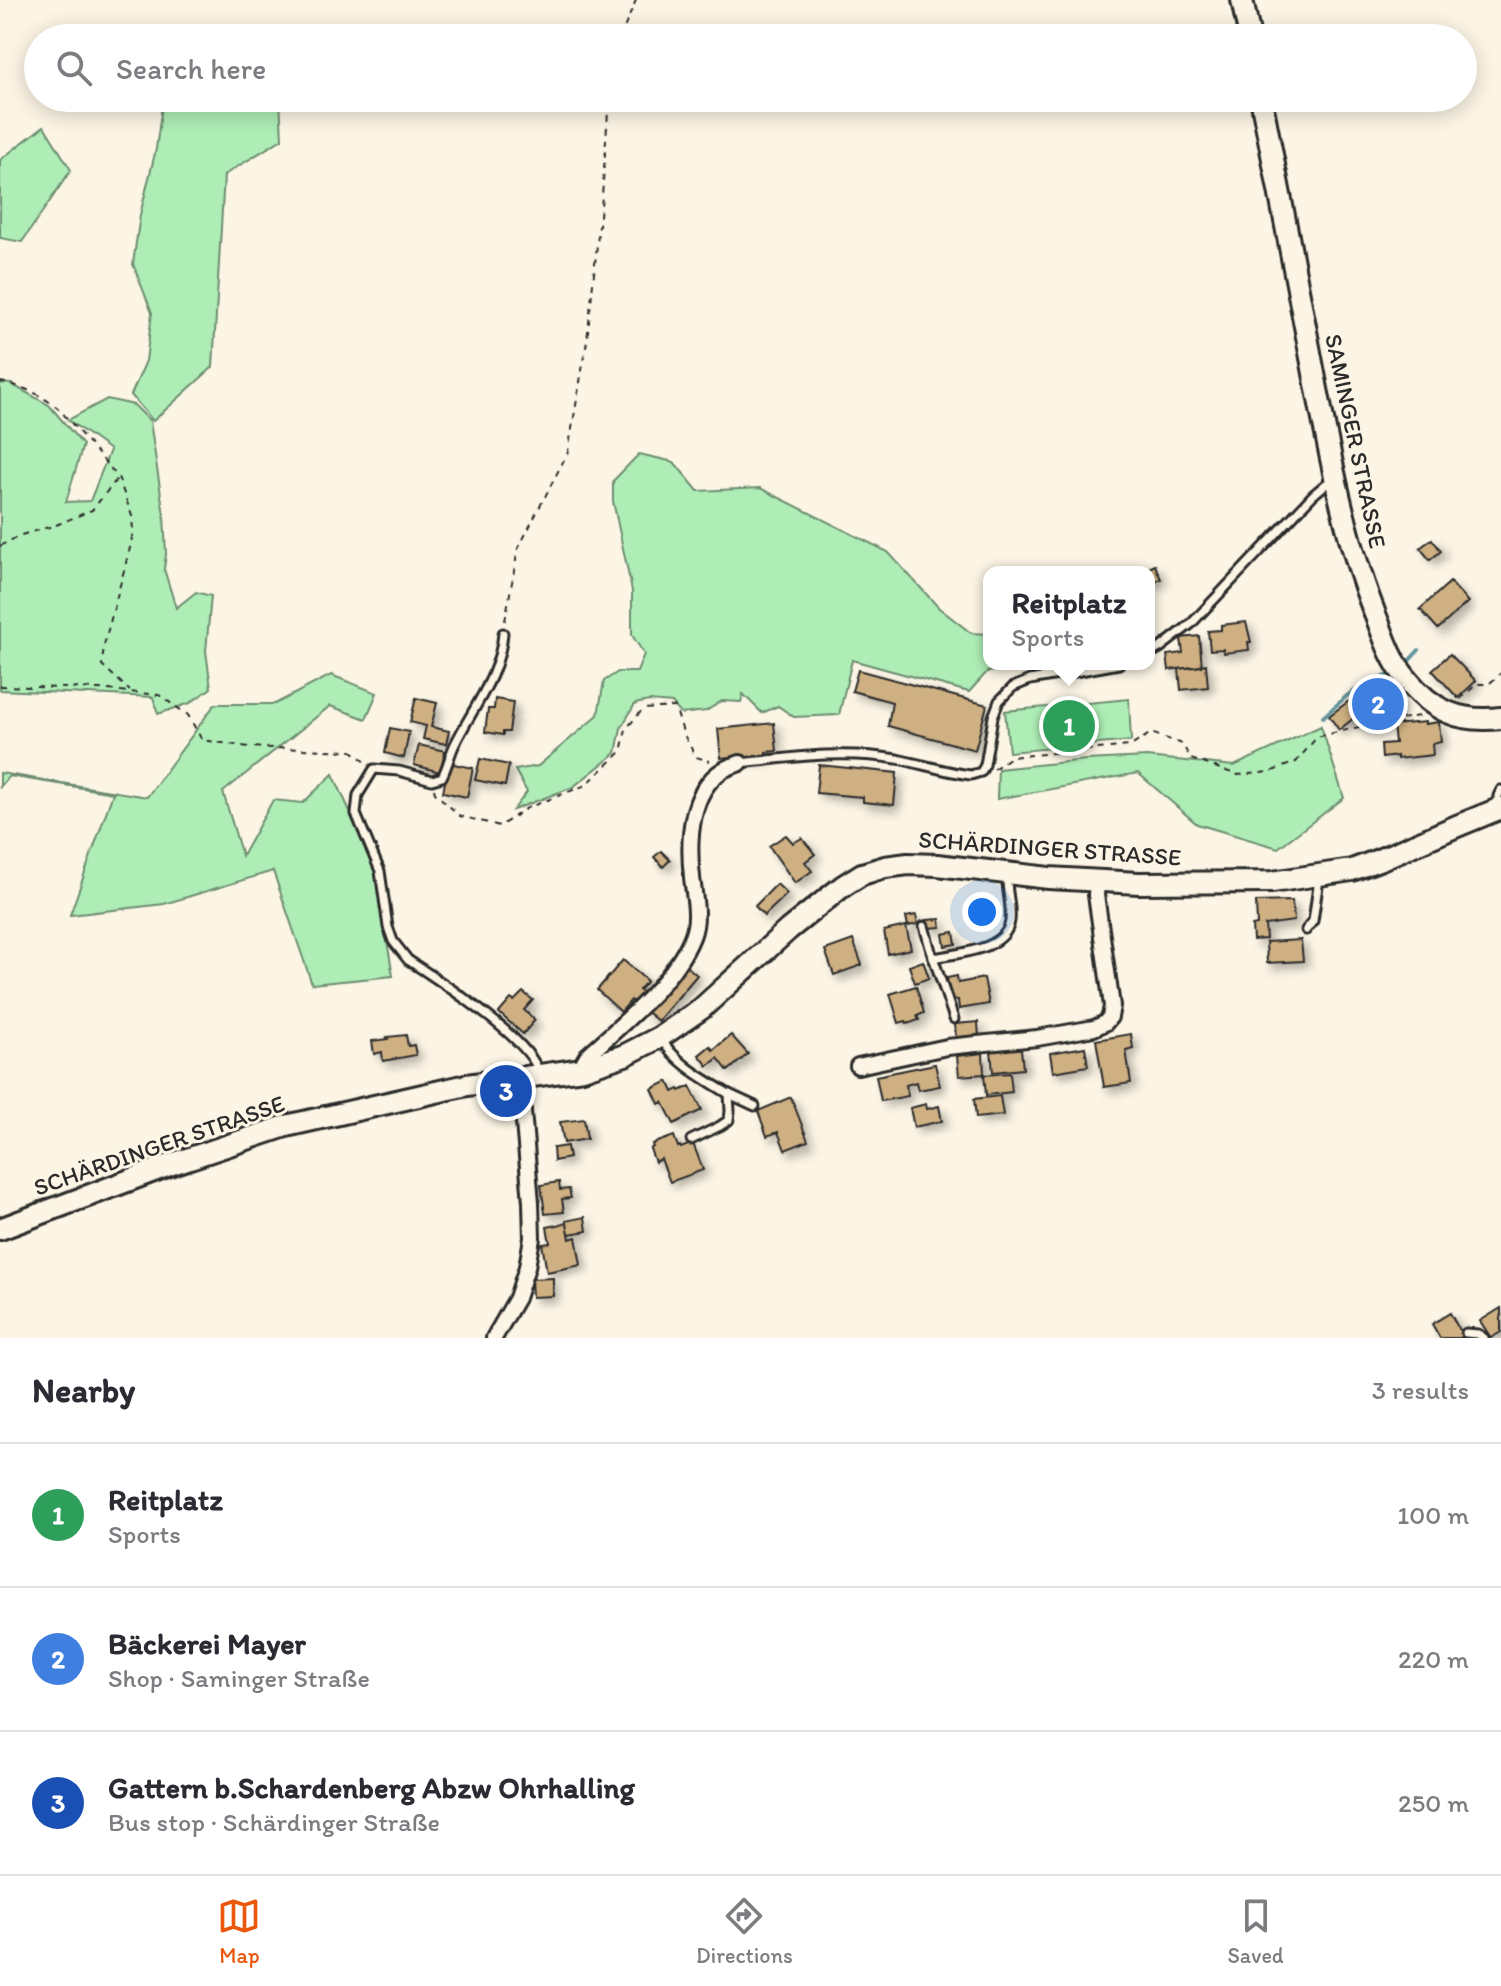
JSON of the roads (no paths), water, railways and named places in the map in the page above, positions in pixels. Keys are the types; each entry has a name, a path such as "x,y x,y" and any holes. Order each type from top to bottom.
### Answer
{"main road":[{"path":"1242,0 1247,24"},
{"name":"SAMINGER STRASSE","path":"1264,112 1335,480 1356,563 1392,657 1422,695 1447,712 1467,719 1501,718"},
{"name":"SCHÄRDINGER STRASSE","path":"0,1229 272,1130 467,1085 583,1069 625,1055 660,1037 701,1009 824,900 862,874 885,867 937,865 1097,882 1272,882 1352,870 1500,803"}],"street":[{"path":"583,1069 587,1056 636,1012 670,974 692,939 697,912 690,858 696,810 712,780 740,763"},
{"path":"858,1066 947,1047 1037,1038 1094,1028 1105,1023 1112,1006 1096,895 1097,882"},
{"path":"494,1338 517,1298 532,1238 529,1076"}],"lane":[{"path":"1155,651 1191,624 1313,495 1335,480"},
{"path":"503,633 494,674 455,744 442,777 432,780 399,771 374,769 358,795 356,814 380,871 393,941 408,960 482,1012 510,1036 538,1068 529,1076"},
{"path":"740,763 815,754 859,755 971,775 981,772 985,765 993,717 999,701 1013,687 1030,680 1086,670"},
{"path":"933,958 994,944 1006,934 1010,925 1008,873"},
{"path":"1306,930 1313,921 1319,876"},
{"path":"924,926 954,1019"},
{"path":"660,1037 670,1052 693,1073 755,1106"},
{"path":"691,1140 729,1120 729,1094"},
{"path":"1466,1333 1484,1338"}],"waterway":[{"path":"1405,665 1419,650"},
{"path":"1323,717 1364,685 1394,673"}],"place":[{"name":"Bäckerei Mayer","path":"1378,704"},
{"name":"Reitplatz","path":"1069,726"},
{"name":"Gattern b.Schardenberg Abzw Ohrhalling","path":"506,1091"}]}
